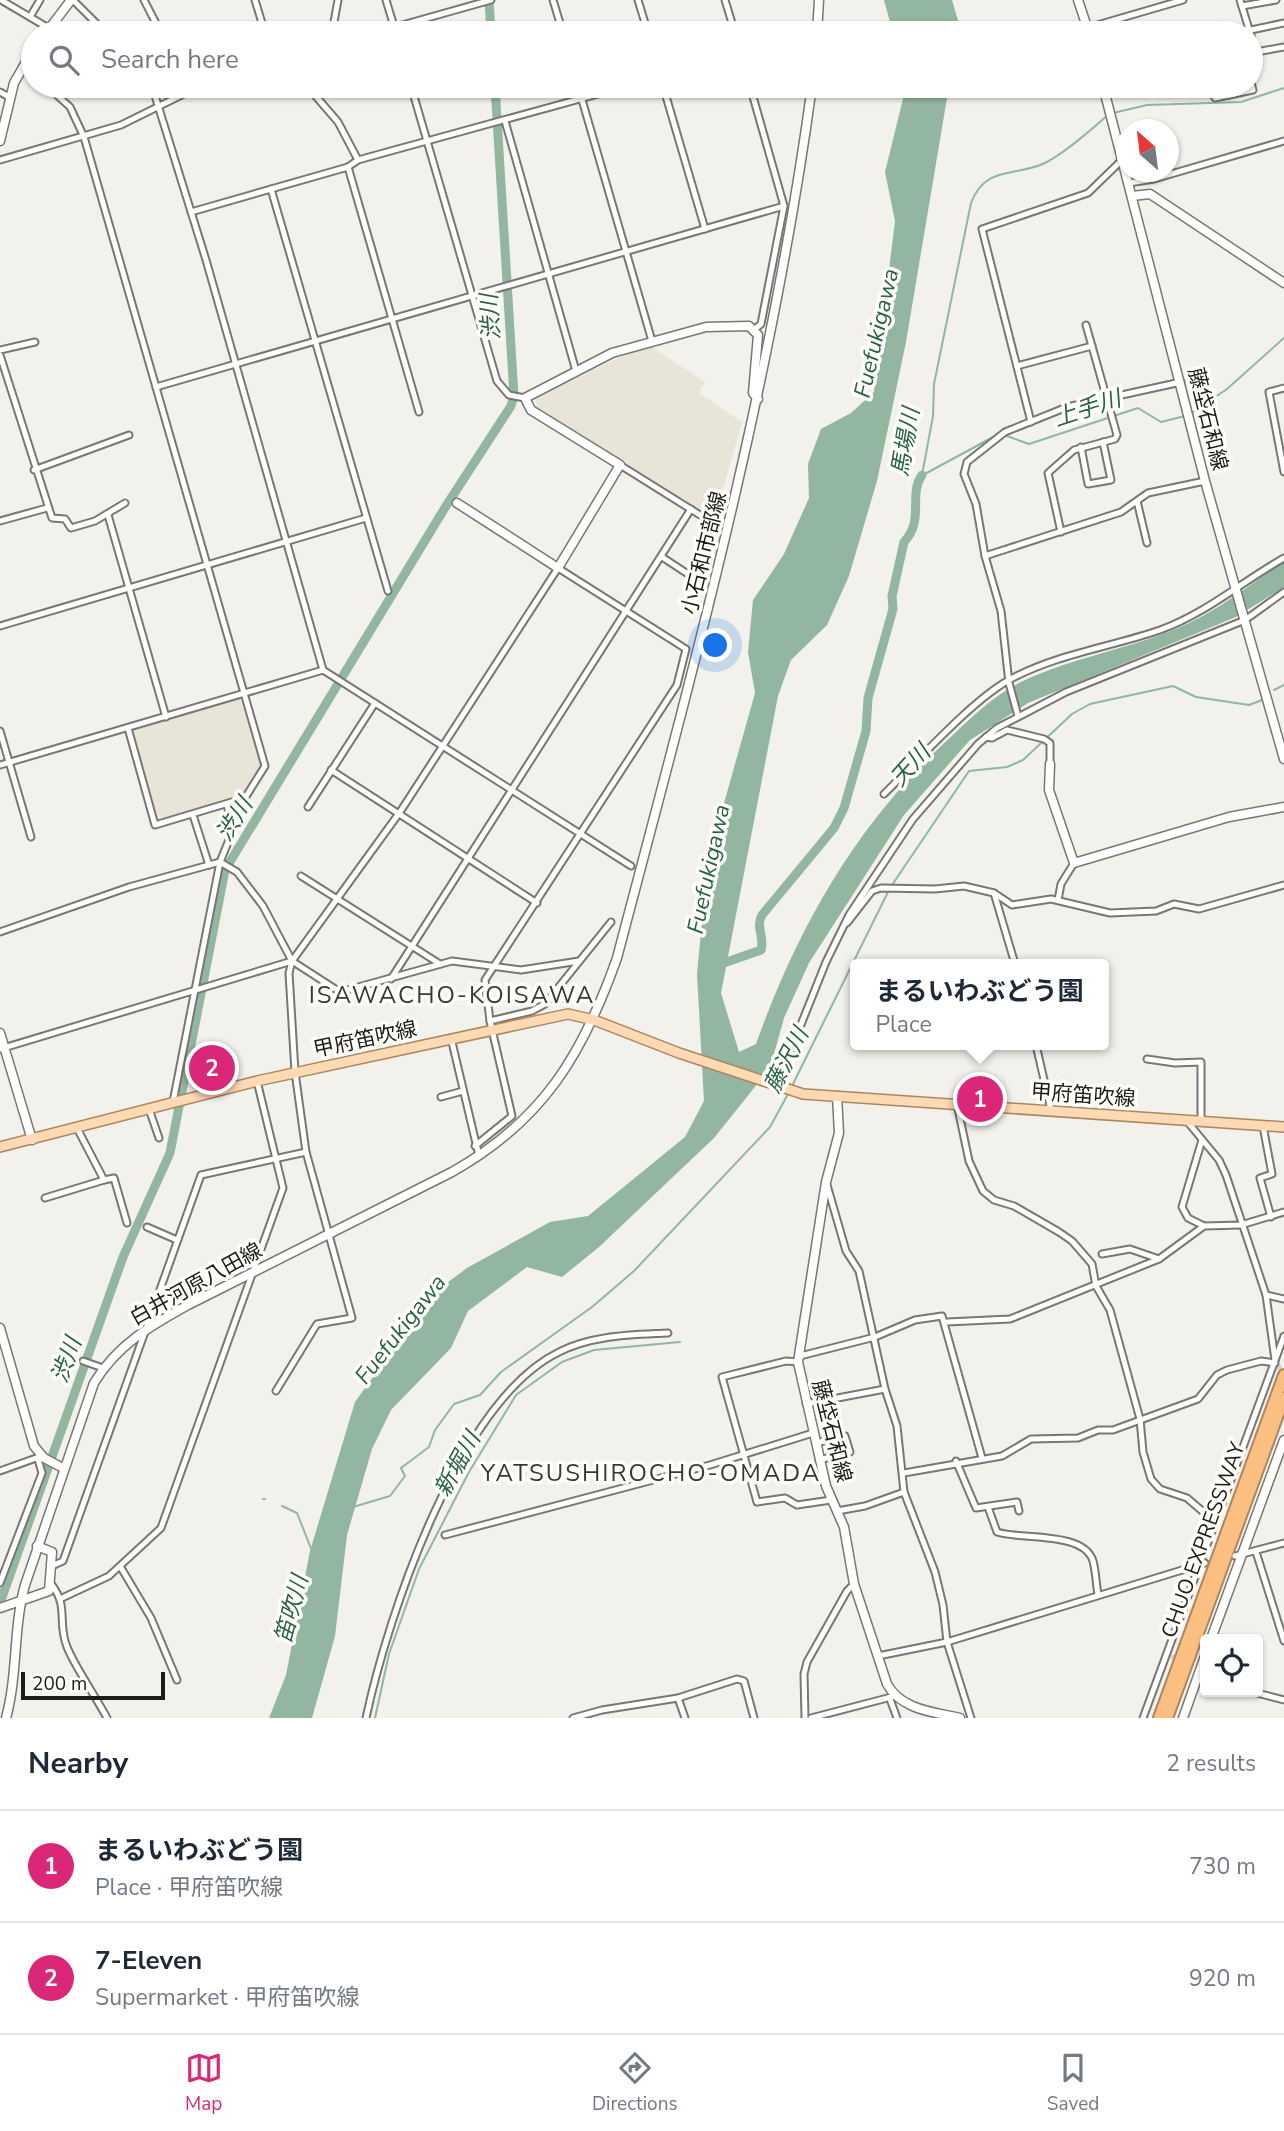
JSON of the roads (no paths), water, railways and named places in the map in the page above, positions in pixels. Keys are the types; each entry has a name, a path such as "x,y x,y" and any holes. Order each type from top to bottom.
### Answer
{"highway":[{"name":"CHUO EXPRESSWAY","path":"1159,1718 1279,1368"},
{"name":"CHUO EXPRESSWAY","path":"1167,1718 1284,1398"}],"main road":[{"path":"58,21 72,0"},
{"path":"818,21 819,0"},
{"path":"1078,0 1085,21"},
{"path":"0,141 9,97 21,69"},
{"name":"小石和市部線","path":"597,1021 621,946 723,552 777,309 810,98"},
{"name":"藤垈石和線","path":"1107,98 1116,132"},
{"name":"藤垈石和線","path":"1129,183 1205,481 1284,759"},
{"path":"1132,195 1150,194 1284,284"},
{"path":"457,503 558,568 620,465 531,410 521,398 612,353 706,327 750,326 758,335 753,393 758,399"},
{"path":"1050,764 1049,790 1074,863 1216,821 1284,807"},
{"name":"甲府笛吹線","path":"0,1147 189,1097 452,1038 491,1025 563,1014 597,1021 796,1093 1284,1126"},
{"name":"白井河原八田線","path":"6,1718 16,1666 20,1602 60,1467 99,1367 146,1329 253,1271 479,1156 509,1134 544,1098 572,1062 597,1021"},
{"path":"0,1032 2,1049 32,1140"},
{"name":"藤垈石和線","path":"837,1096 839,1133 826,1182 799,1359 806,1404 831,1500 846,1534 855,1584 893,1698"},
{"path":"0,1328 34,1446 41,1457 60,1467"},
{"path":"1213,1634 1238,1555 1284,1440"},
{"path":"4,1607 41,1596 52,1585 52,1552 37,1546"},
{"path":"1183,1718 1200,1666"},
{"path":"893,1698 960,1718"}],"street":[{"path":"1,0 36,21"},
{"path":"30,17 40,0"},
{"path":"72,0 90,21"},
{"path":"144,0 155,21"},
{"path":"255,0 261,21"},
{"path":"334,21 338,0"},
{"path":"386,0 392,21"},
{"path":"420,21 470,3 492,0"},
{"path":"553,0 559,21"},
{"path":"638,0 644,21"},
{"path":"725,0 731,21"},
{"path":"1119,21 1183,0"},
{"path":"1248,21 1241,3 1276,0"},
{"path":"1263,27 1284,23"},
{"path":"1263,51 1284,47"},
{"path":"0,92 9,97"},
{"path":"60,98 70,107 84,137 265,766 245,799 155,825 128,728"},
{"path":"157,98 323,670 631,866"},
{"path":"0,160 121,125 176,98"},
{"path":"317,98 338,122 358,160"},
{"path":"415,98 498,381 509,395 521,398"},
{"path":"191,212 348,167 358,160 585,98"},
{"path":"667,98 705,229"},
{"path":"753,98 784,206 761,324 755,329"},
{"path":"582,99 652,341"},
{"path":"503,121 576,371"},
{"path":"1129,183 1161,177 1284,143"},
{"path":"1031,422 982,229 1088,193 1116,166"},
{"path":"348,167 419,412"},
{"path":"271,189 388,592"},
{"path":"156,387 784,206"},
{"path":"1061,532 1048,473 1067,454 1081,447 1117,438 1109,398 1086,325"},
{"path":"0,349 35,342"},
{"path":"1017,366 1092,346"},
{"path":"0,355 34,470 52,518 65,519 71,528 108,516 125,503"},
{"path":"1017,714 1009,681 1001,611 985,556 976,504 964,474 970,457 1002,435 1067,407 1181,382"},
{"path":"1284,388 1269,391 1284,472"},
{"path":"34,470 129,435"},
{"path":"1081,447 1088,484 1111,480 1103,442"},
{"path":"620,465 708,520 716,519"},
{"path":"985,556 1121,512 1149,493 1205,481"},
{"path":"1137,501 1147,543"},
{"path":"0,521 47,509"},
{"path":"391,979 691,509"},
{"path":"108,516 166,717"},
{"path":"0,626 366,518"},
{"path":"662,557 694,578"},
{"path":"884,794 981,702 1009,681 1067,657 1160,630 1194,614 1284,558"},
{"path":"276,1391 317,1324 352,1318 306,1152 295,1072 289,973 292,961 400,812 558,568 686,649 677,685 484,985 512,1116 475,1146"},
{"path":"776,1087 843,927 870,880 913,819 959,762 1017,714 1244,619 1284,592"},
{"path":"0,765 323,670"},
{"path":"308,807 375,703"},
{"path":"986,737 992,738 1009,730 1046,740 1050,764"},
{"path":"0,731 30,837"},
{"path":"331,771 400,812 537,903"},
{"path":"175,1101 221,863 233,830 226,805"},
{"path":"193,815 209,865"},
{"path":"0,932 64,912 109,894 221,863 237,872 275,925 292,961 340,992 452,961 521,970 579,961"},
{"path":"1058,900 1061,884 1074,863"},
{"path":"301,876 440,964"},
{"path":"843,927 872,891 885,888 964,886 994,893 1012,905 1058,900 1110,913 1156,911 1174,905 1199,909 1284,885"},
{"path":"994,893 1014,959"},
{"path":"491,1025 539,1008 611,922"},
{"path":"2,1049 292,961"},
{"path":"452,1038 479,1156"},
{"path":"1037,1050 1051,1110"},
{"path":"1147,1059 1200,1062 1201,1121"},
{"path":"62,1598 109,1576 161,1528 283,1188 257,1081"},
{"path":"441,1097 463,1091"},
{"path":"957,1104 969,1161 983,1191 994,1200 1014,1206 1072,1241 1092,1264 1096,1286 1110,1310 1140,1419 1143,1452 1156,1486 1188,1497 1215,1522"},
{"path":"149,1109 159,1138"},
{"path":"1186,1120 1219,1160 1226,1175 1266,1295 1279,1368"},
{"path":"1263,1125 1272,1174 1260,1178 1271,1217"},
{"path":"77,1128 104,1181"},
{"path":"1202,1140 1182,1207 1188,1218 1204,1226 1241,1225 1284,1212"},
{"path":"52,1566 63,1561 201,1175 306,1152"},
{"path":"45,1198 114,1178 127,1223"},
{"path":"826,1182 846,1251 859,1271 885,1390 897,1426 904,1492 935,1572 943,1605 947,1642 971,1718"},
{"path":"947,1322 1010,1319 1159,1259 1204,1226"},
{"path":"146,1227 177,1240"},
{"path":"1102,1254 1130,1248 1159,1259"},
{"path":"1266,1295 1284,1299"},
{"path":"831,1500 797,1505 785,1498 757,1502 722,1377 875,1337 915,1320 943,1316 947,1322 982,1458"},
{"path":"366,1718 384,1643 406,1577 474,1437 503,1399 524,1375 560,1351 601,1337 667,1333"},
{"path":"1143,1718 1168,1657 1215,1522 1279,1368 1284,1336"},
{"path":"83,1361 99,1367"},
{"path":"904,1473 956,1461 1002,1456 1031,1439 1077,1438 1098,1430 1113,1430 1198,1399 1217,1375 1227,1370 1261,1362 1279,1368"},
{"path":"806,1404 885,1390"},
{"path":"444,1535 743,1455 813,1433"},
{"path":"816,1443 845,1436 850,1452 820,1460"},
{"path":"0,1471 41,1457 42,1472 0,1583"},
{"path":"956,1461 976,1508 1017,1502 1019,1511"},
{"path":"837,1511 865,1506 904,1492"},
{"path":"988,1507 996,1532 1073,1542 1085,1548 1092,1559 1098,1594"},
{"path":"1238,1555 1284,1544"},
{"path":"1256,1552 1284,1641"},
{"path":"878,1656 947,1642 1202,1564"},
{"path":"120,1566 151,1618 177,1680"},
{"path":"806,1718 804,1674 807,1662 847,1591 855,1584"},
{"path":"52,1585 62,1598 63,1636 68,1650 107,1718"},
{"path":"573,1718 602,1710 678,1698 737,1679 744,1681 754,1718"},
{"path":"1263,1695 1284,1700"},
{"path":"678,1698 685,1718"},
{"path":"811,1718 893,1698 897,1718"}],"water":[{"path":"884,0 952,0 958,21 890,21"},
{"name":"Fuefukigawa","path":"947,98 906,342 877,481 849,576 827,625 791,660 778,696 721,993 739,1052 756,1044 812,916 861,839 920,767 977,713 1011,687 1042,673 1149,639 1191,622 1227,601 1284,561 1284,587 1236,617 1028,703 970,740 904,815 809,963 784,1018 770,1068 714,1138 599,1247 562,1277 527,1267 468,1311 451,1348 391,1410 372,1449 347,1535 335,1636 312,1718 269,1718 286,1675 310,1551 355,1402 432,1294 467,1268 550,1222 588,1216 685,1137 704,1101 697,974 708,860 755,693 748,652 753,600 784,554 809,498 808,464 821,429 851,413 874,392 895,221 885,172 903,99"}],"waterway":[{"name":"渋川","path":"489,0 490,21"},
{"name":"馬場川","path":"1263,95 1284,88"},
{"name":"渋川","path":"0,1603 123,1257 170,1153 225,870 446,506 511,406 514,396 496,98"},
{"name":"馬場川","path":"1113,113 1147,105 1241,102 1253,98"},
{"name":"馬場川","path":"922,475 933,416 934,384 971,203 977,191 993,177 1047,162 1108,115"},
{"name":"上手川","path":"1190,414 1227,389 1284,338"},
{"name":"上手川","path":"1004,435 1029,444 1138,408 1161,422 1185,416"},
{"name":"上手川","path":"923,475 995,436"},
{"name":"馬場川","path":"718,965 761,950 759,924 762,915 834,828 844,808 866,731 868,698 893,609 892,596 904,542 914,525 916,491 922,475"},
{"name":"藤沢川","path":"1274,690 1284,685"},
{"name":"藤沢川","path":"892,885 969,771 1007,767 1023,760 1072,714 1090,704 1173,686 1196,697 1249,705 1262,700"},
{"name":"藤沢川","path":"855,959 889,890"},
{"name":"藤沢川","path":"792,1086 850,969"},
{"name":"藤沢川","path":"353,1507 390,1496 405,1476 401,1468 429,1447 435,1430 454,1404 480,1395 501,1372 592,1307 634,1271 770,1127 788,1094"},
{"name":"新堀川","path":"375,1718 389,1654 419,1569 469,1472 516,1395 562,1362 594,1350 680,1342"},
{"path":"282,1506 297,1513 312,1551"}],"tunnel":[{"path":"1278,1365 1284,1377"},
{"path":"1171,1657 1196,1659"}],"place":[{"name":"7-Eleven","path":"212,1068"},
{"name":"まるいわぶどう園","path":"980,1099"}],"district":[{"name":"ISAWACHO-KOISAWA","path":"452,995"},
{"name":"YATSUSHIROCHO-OMADA","path":"651,1473"}],"water label":[{"name":"天川","path":"910,765"},
{"name":"笛吹川","path":"291,1609"}]}
